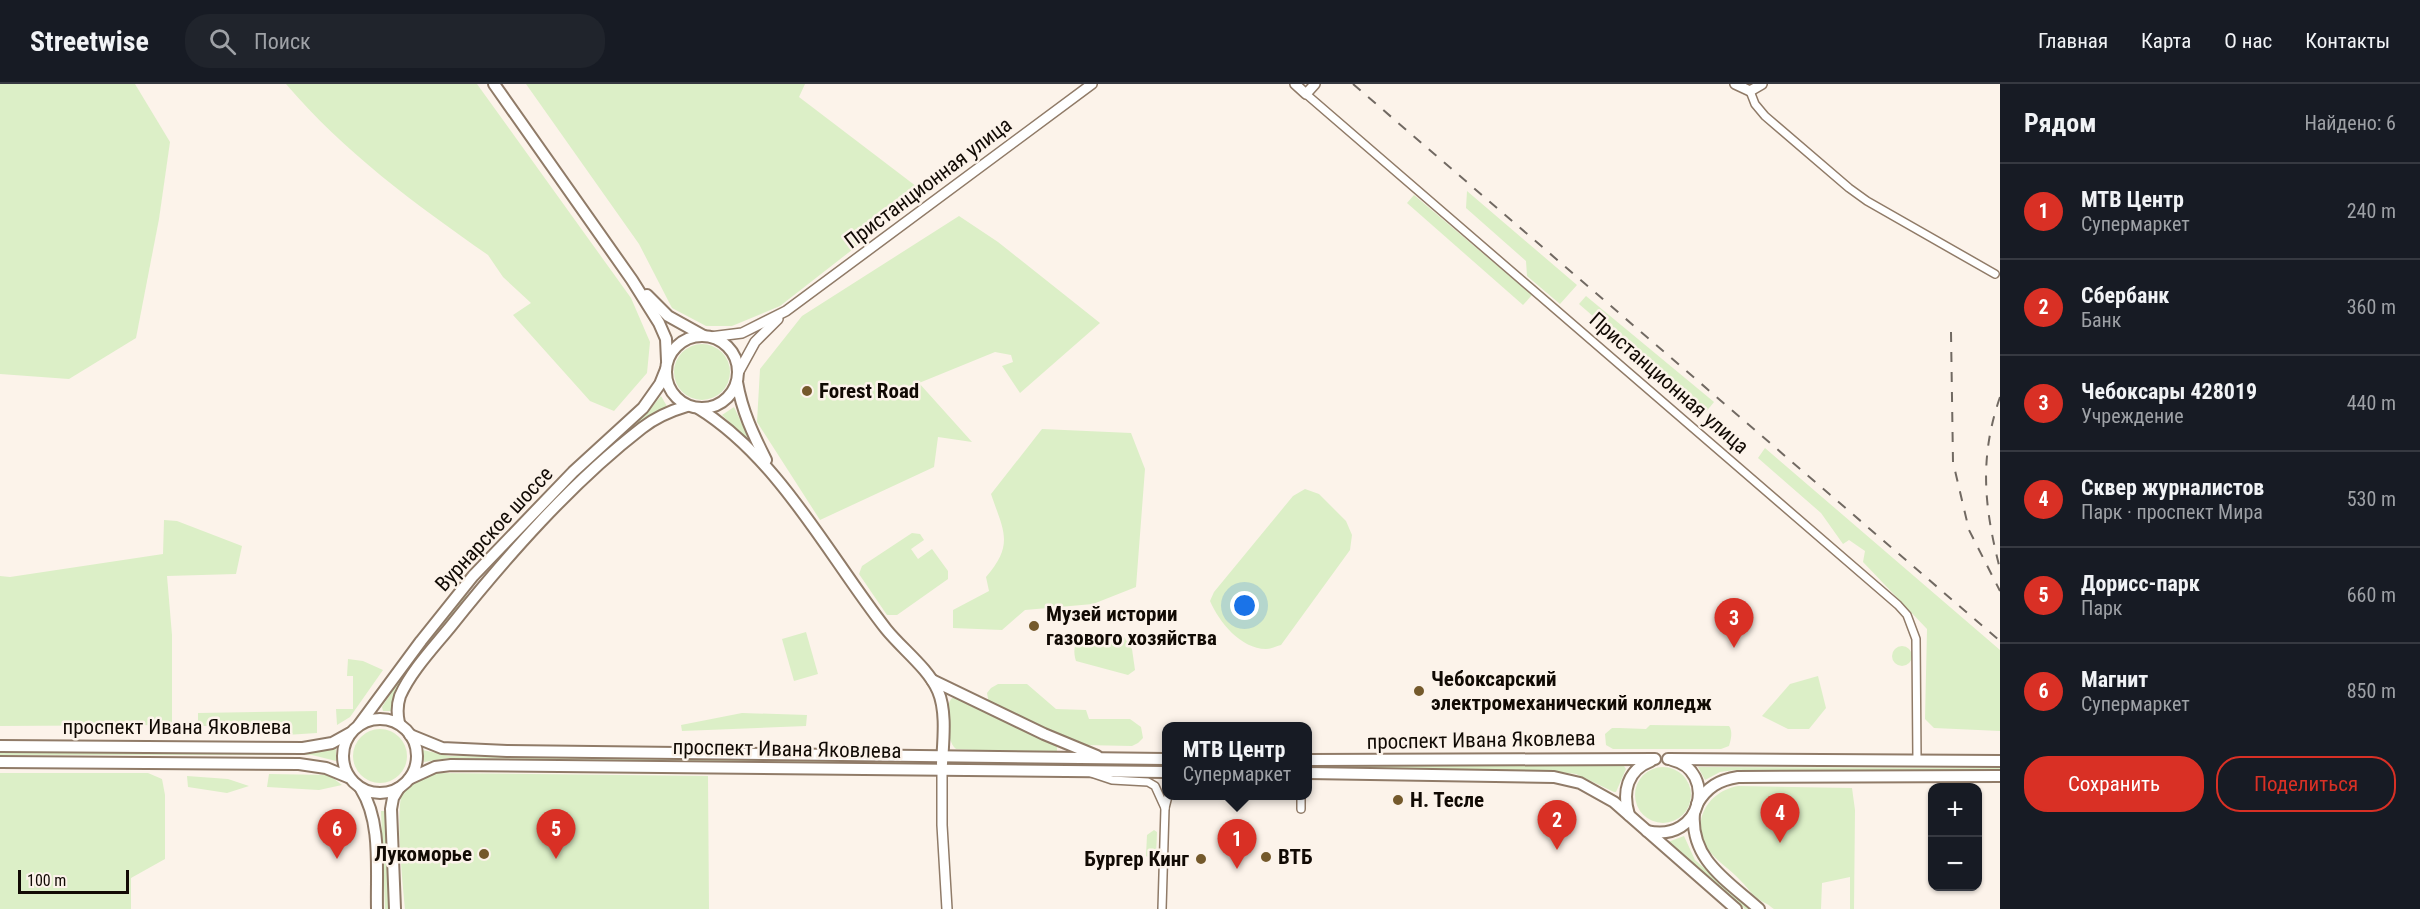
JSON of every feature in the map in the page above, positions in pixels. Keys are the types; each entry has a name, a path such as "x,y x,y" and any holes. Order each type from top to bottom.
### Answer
{"main road":[{"path":"494,84 633,280 659,323 666,339 670,390 677,399 698,408 741,439 771,471 886,630 932,680 939,694 942,709 942,770"},
{"path":"633,280 668,316 728,347 735,355 740,402 747,423 771,471"},
{"path":"667,365 678,344 694,336 707,336"},
{"name":"Вурнарское шоссе","path":"359,725 421,641 473,576 561,484 643,408 660,384 667,365"},
{"path":"698,408 718,405 732,393 737,378"},
{"name":"Вурнарское шоссе","path":"399,723 398,707 405,688 484,585 570,493 643,427 660,415 687,405"},
{"path":"561,484 570,493"},
{"path":"473,576 484,585"},
{"path":"932,680 1034,729 1103,758"},
{"path":"377,909 374,824 370,805 361,788 348,777 343,757 350,733 359,725 378,718 399,723 410,735 416,752 416,762 409,779 399,788 393,798 391,810 395,909"},
{"name":"проспект Ивана Яковлева","path":"0,746 303,748 332,743 350,733"},
{"name":"проспект Ивана Яковлева","path":"410,735 442,747 485,750 1162,759"},
{"path":"1736,909 1629,815 1625,796 1629,780 1640,766 1655,759 2000,761"},
{"name":"проспект Ивана Яковлева","path":"1312,760 1655,759"},
{"path":"1668,759 1684,765 1696,779 1698,787 1694,834 1699,850 1713,867 1759,909"},
{"name":"проспект Ивана Яковлева","path":"0,762 299,764 326,768 348,777"},
{"name":"проспект Ивана Яковлева","path":"409,779 435,767 451,765 1162,772"},
{"name":"проспект Ивана Яковлева","path":"1312,773 1561,778 1580,783 1602,793 1629,815"},
{"path":"1647,831 1657,834 1676,831 1684,826 1708,788 1726,779 1738,777 2000,776"},
{"path":"361,788 384,793 399,788"}],"street":[{"name":"Пристанционная улица","path":"737,378 755,342 786,311 1092,84"},
{"name":"Пристанционная улица","path":"1295,84 1898,605 1907,615 1916,639 1917,760"},
{"path":"1306,94 1315,84"},
{"path":"1735,84 1750,91 1755,104 1766,116 1850,188 1995,274"},
{"path":"1750,91 1762,84"},
{"name":"Пристанционная улица","path":"707,336 742,333 786,311"},
{"path":"942,770 942,825 947,909"},
{"path":"1086,771 1112,780 1148,782 1155,786 1166,808"},
{"path":"1162,909 1167,800"},
{"path":"1301,800 1301,809"}],"green space":[{"path":"0,84 135,84 170,142 159,219 136,338 69,379 0,374"},
{"path":"286,84 477,84 631,298 650,342 647,373 614,411 590,401 513,315 531,303 503,277 488,255 407,196 356,155 308,109"},
{"path":"526,84 805,84 799,97 925,193 780,306 732,326 706,326 672,308 639,244"},
{"path":"1467,191 1577,285 1560,304 1527,276 1526,261 1466,208"},
{"path":"1414,195 1532,295 1523,305 1407,203"},
{"path":"959,216 998,242 1100,323 1020,393 1002,366 1013,362 1011,355 995,352 919,383 972,442 938,437 934,467 820,520 757,422 760,369 802,316"},
{"path":"1586,296 1714,402 1705,413 1579,304"},
{"path":"696,344 708,344 718,348 726,356 730,372 726,388 718,396 708,400 696,400 686,396 678,388 674,378 674,366 678,356 686,348"},
{"path":"661,396 668,408 569,488 567,487 593,460 647,413"},
{"path":"734,407 751,443 722,415"},
{"path":"1042,429 1131,433 1145,469 1136,587 1093,604 1025,610 1002,630 953,628 953,610 989,591 986,577 1001,555 1004,537 991,494"},
{"path":"1765,448 2000,650 2000,731 1934,728 1925,719 1927,629 1863,562 1865,551 1849,540 1843,544 1821,513 1758,458"},
{"path":"1305,489 1319,494 1346,521 1352,535 1350,550 1281,645 1268,649 1257,648 1232,633 1210,601 1214,592 1293,496"},
{"path":"164,520 177,521 242,546 236,574 167,576 172,635 172,725 0,726 0,576 10,577 163,554"},
{"path":"912,533 920,534 924,540 911,549 918,559 932,549 948,571 948,579 897,615 887,615 859,574 862,566"},
{"path":"465,594 468,596 411,667 394,698 391,711 383,711 382,707 407,668"},
{"path":"806,632 818,674 794,681 782,639"},
{"path":"1079,637 1124,637 1132,649 1135,670 1128,675 1076,661 1074,649"},
{"path":"1898,646 1906,646 1912,652 1912,660 1906,666 1898,666 1892,660 1892,652"},
{"path":"348,659 363,661 383,670 350,717 337,725 336,709 353,709 353,676 347,676"},
{"path":"1818,676 1826,708 1809,729 1788,729 1762,716 1790,684"},
{"path":"998,684 1027,684 1056,709 1086,710 1089,719 1130,719 1141,727 1143,738 1132,746 1083,745 989,704 987,693"},
{"path":"952,698 957,698 1053,743 1057,751 1051,754 956,749 950,739 947,724 949,702"},
{"path":"317,711 317,733 286,735 269,726 198,726 198,713"},
{"path":"742,713 807,715 806,726 682,731 681,725"},
{"path":"1650,725 1729,726 1731,738 1729,746 1721,749 1613,749 1606,745 1605,734 1612,728 1646,729"},
{"path":"375,729 385,729 395,733 403,741 407,756 403,771 395,779 385,783 375,783 365,779 357,771 353,761 353,751 357,741 365,733"},
{"path":"336,744 336,761 312,755 0,755 0,751"},
{"path":"423,750 449,756 932,761 932,764 449,758 424,762"},
{"path":"952,763 1162,765 1162,768 952,766"},
{"path":"1312,766 1624,766 1626,769 1616,792 1576,774 1551,771 1312,769"},
{"path":"1658,767 1668,767 1683,775 1689,784 1691,795 1689,806 1683,815 1668,823 1658,823 1647,818 1640,811 1635,800 1635,790 1640,779 1647,772"},
{"path":"1698,767 2000,768 2000,770 1735,770 1720,772 1705,780"},
{"path":"0,773 148,773 162,779 165,795 165,859 131,878 131,909 0,909"},
{"path":"436,773 708,776 709,909 405,909 400,846 401,797 404,788 411,781 422,775"},
{"path":"269,774 329,775 342,785 319,790 267,787"},
{"path":"187,776 228,779 249,786 227,793 188,787"},
{"path":"1738,786 1852,788 1855,810 1854,909 1850,909 1850,877 1822,883 1821,909 1774,909 1754,896 1714,857 1702,838 1702,817 1705,808 1719,794"},
{"path":"381,811 385,811 389,909 385,909"},
{"path":"1154,830 1157,832 1156,857 1153,860 1146,856 1147,835"},
{"path":"1684,836 1695,860 1751,909 1745,909 1668,842"}],"railway":[{"path":"1353,84 2000,641"},
{"path":"1951,332 1953,462 1969,530 2000,591"},
{"path":"2000,397 1989,441 1986,483 1990,525 2000,569"}],"place":[{"name":"Forest Road","path":"807,391"},
{"name":"Музей истории газового хозяйства","path":"1034,626"},
{"name":"Чебоксары 428019","path":"1734,648"},
{"name":"Чебоксарский электромеханический колледж","path":"1419,691"},
{"name":"Н. Тесле","path":"1398,800"},
{"name":"Сквер журналистов","path":"1780,843"},
{"name":"Сбербанк","path":"1557,850"},
{"name":"Лукоморье","path":"484,854"},
{"name":"ВТБ","path":"1266,857"},
{"name":"Магнит","path":"337,859"},
{"name":"Дорисс-парк","path":"556,859"},
{"name":"Бургер Кинг","path":"1201,859"},
{"name":"МТВ Центр","path":"1237,869"}]}
